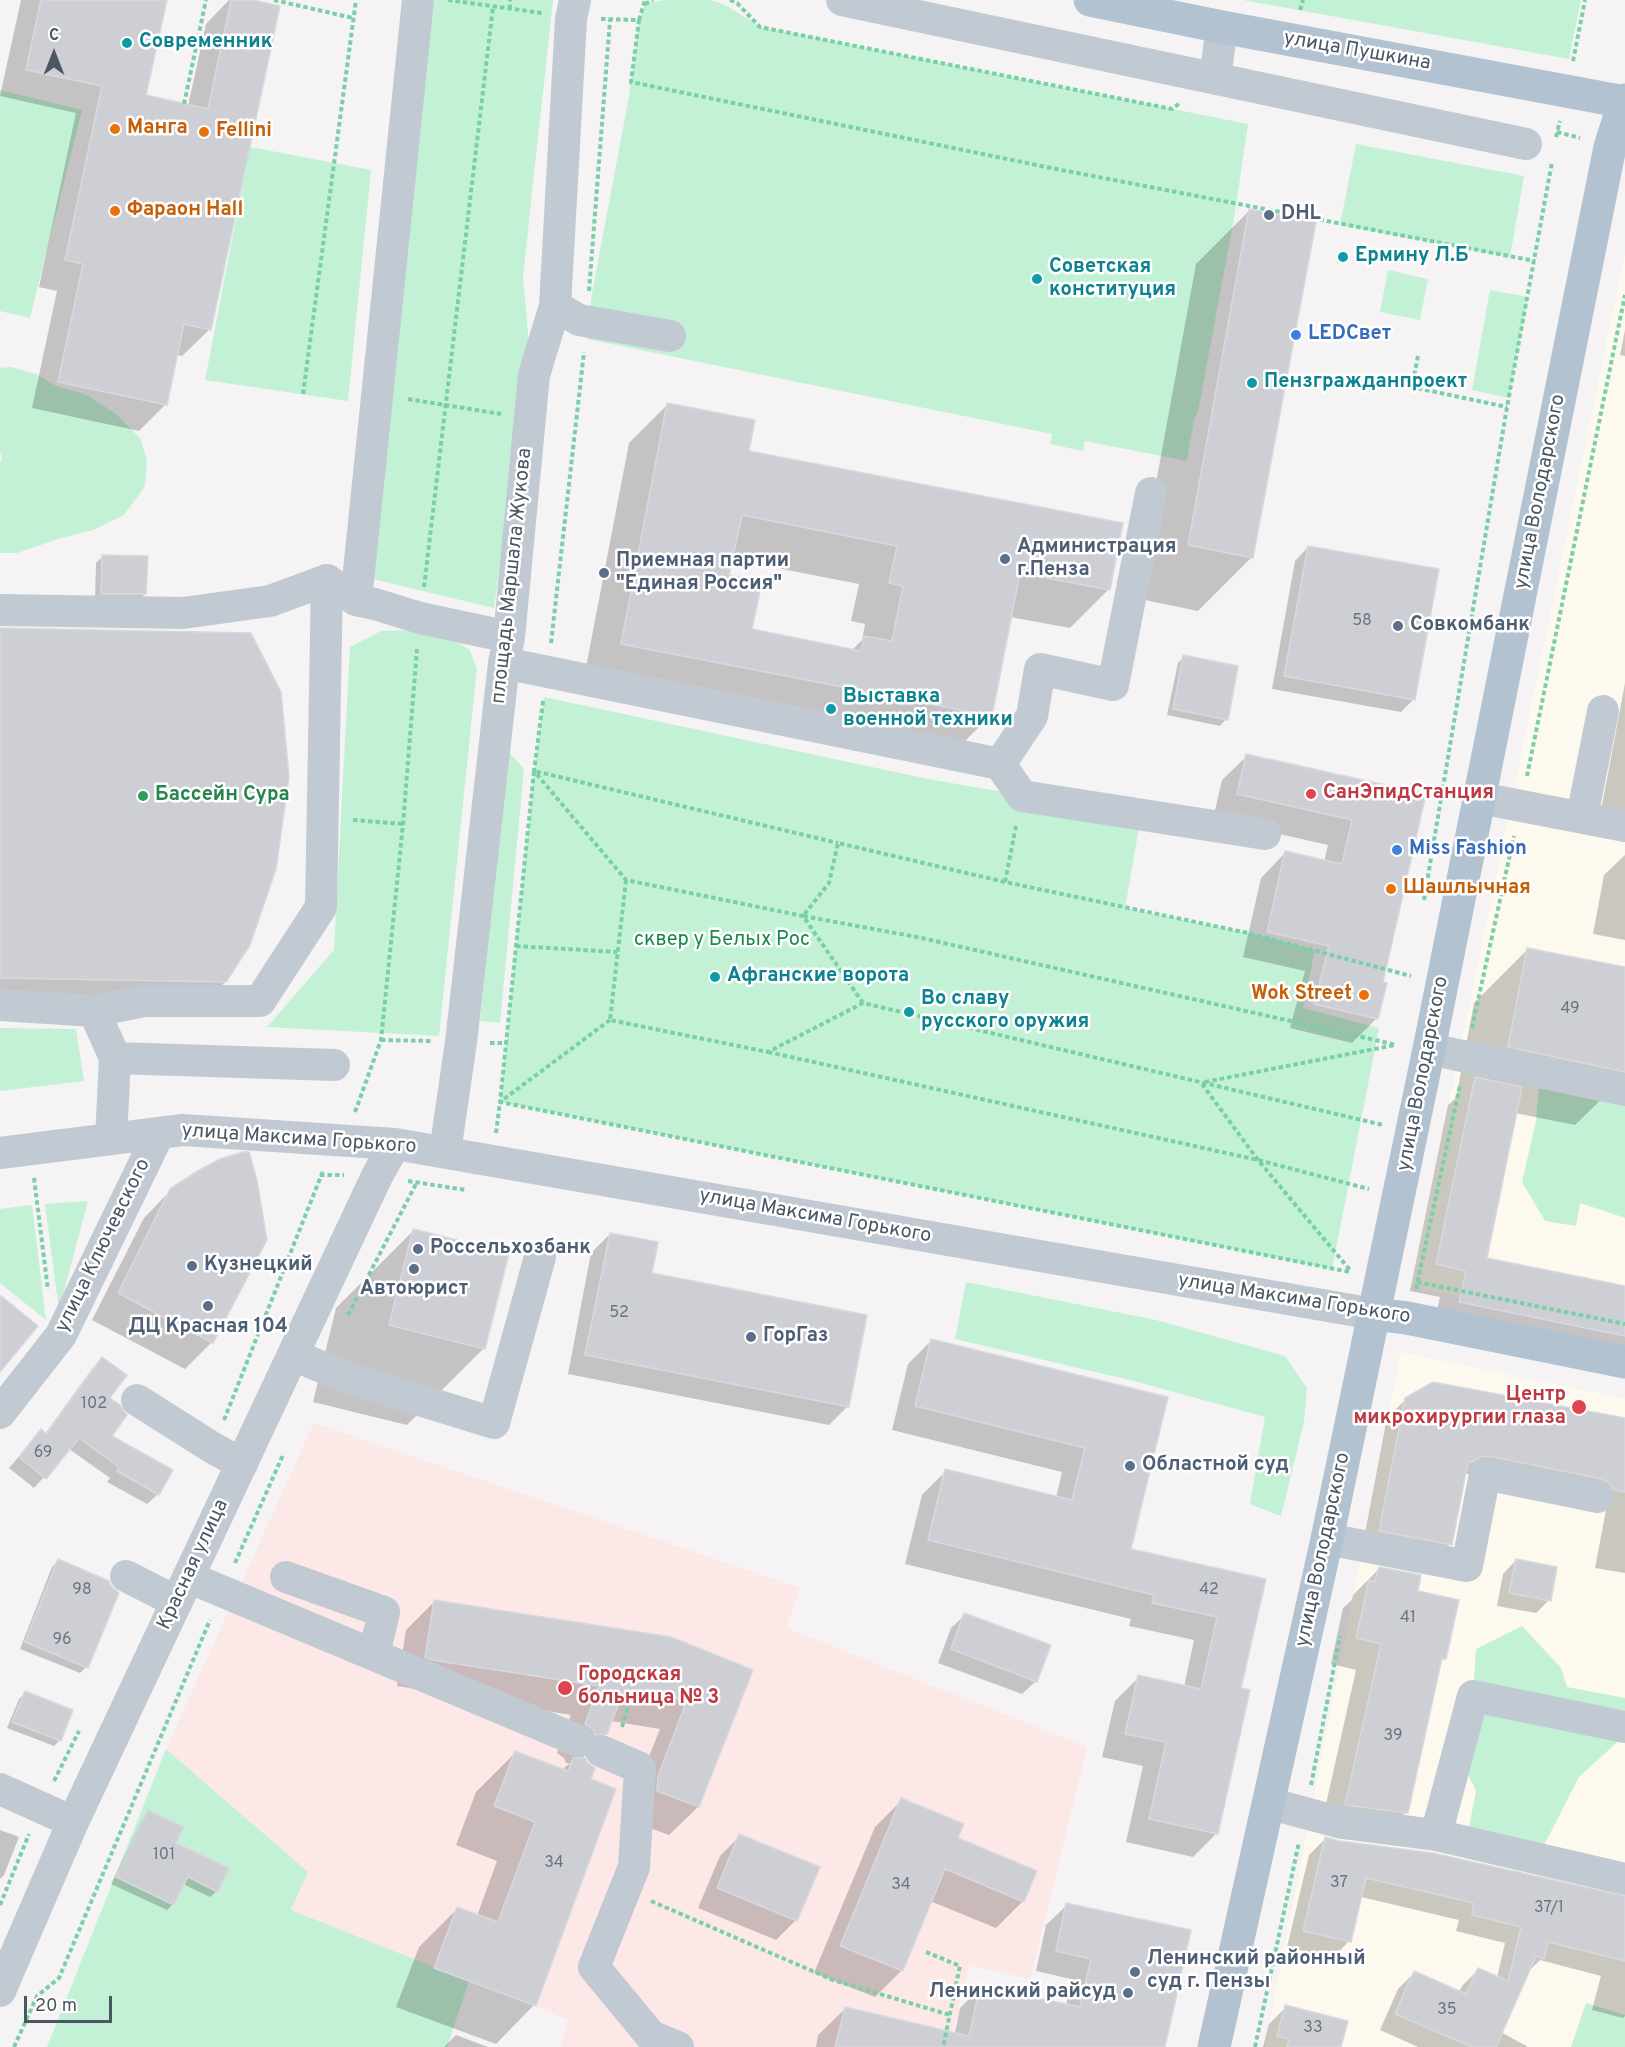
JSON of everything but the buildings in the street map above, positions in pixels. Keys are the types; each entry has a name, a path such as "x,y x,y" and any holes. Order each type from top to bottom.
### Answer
{"main road":[{"name":"улица Пушкина","path":"1090,0 1222,27 1625,101"},
{"name":"улица Володарского","path":"1214,2047 1328,1539 1610,147 1625,101"},
{"name":"улица Максима Горького","path":"1374,1314 1407,1318 1625,1362"}],"street":[{"path":"356,600 418,0"},
{"path":"842,0 1526,144"},
{"name":"площадь Маршала Жукова","path":"445,1152 461,1042 507,650 534,375 555,306 572,11"},
{"path":"1215,78 1222,27"},
{"path":"555,306 579,320 670,336"},
{"path":"1000,764 1032,716 1040,669 1113,685 1151,493"},
{"path":"327,580 356,600 420,618 507,650 548,672 1000,764 1022,796 1265,834"},
{"path":"0,610 183,613 270,601 327,580"},
{"path":"0,1005 94,1011 144,1001 260,1001 321,907 327,580"},
{"path":"1582,818 1603,711"},
{"path":"1479,798 1625,826"},
{"path":"94,1011 115,1058 111,1139"},
{"path":"1429,1049 1625,1090"},
{"path":"115,1058 334,1065"},
{"name":"улица Максима Горького","path":"0,1153 183,1130 395,1143 1374,1314"},
{"name":"улица Ключевского","path":"0,1413 61,1335 159,1133"},
{"name":"Красная улица","path":"0,1991 73,1822 377,1176 395,1143"},
{"path":"293,1355 348,1378 494,1423 540,1257"},
{"path":"137,1400 242,1464"},
{"path":"1328,1539 1467,1566 1485,1474 1598,1497"},
{"path":"126,1576 182,1589 374,1655 640,1767 634,1866 594,1967 651,2036 678,2047"},
{"path":"286,1577 384,1612 374,1655"},
{"path":"1436,1836 1473,1696 1625,1727"},
{"path":"0,1789 73,1822"},
{"path":"1268,1803 1342,1823 1436,1836 1625,1879"}],"path":[{"path":"184,104 207,0"},
{"path":"274,0 353,18"},
{"path":"303,394 356,0"},
{"path":"447,0 510,9 572,11 610,20 639,20"},
{"path":"510,0 510,9"},
{"path":"653,0 645,2 639,20 631,82 1047,167 1534,261"},
{"path":"730,0 737,3 760,27 1172,109"},
{"path":"1300,11 1303,0"},
{"path":"1567,90 1585,0"},
{"path":"381,1040 403,824 420,618 493,7"},
{"path":"500,1102 534,771 548,672 587,322 610,20"},
{"path":"1423,906 1507,407 1552,161"},
{"path":"1418,356 1412,387 1507,407"},
{"path":"377,394 531,418"},
{"path":"534,771 1005,882 1248,933 1411,976 1413,964"},
{"path":"534,771 626,880 917,937 1397,1044"},
{"path":"1005,882 1022,796"},
{"path":"322,818 403,824"},
{"path":"803,916 829,883 838,843"},
{"path":"500,1102 610,1020 626,880"},
{"path":"803,916 863,1003"},
{"path":"516,946 617,952"},
{"path":"768,1052 863,1003 1383,1125"},
{"path":"610,1020 768,1052 1258,1160 1370,1189"},
{"path":"1395,1053 1397,1044"},
{"path":"1202,1083 1397,1044"},
{"path":"1202,1083 1258,1160 1353,1273"},
{"path":"500,1102 1353,1273"},
{"path":"1381,1136 1385,1114"},
{"path":"30,1149 50,1300"},
{"path":"1368,1200 1372,1179"},
{"path":"1353,1273 1355,1263"},
{"path":"1418,1282 1625,1324"},
{"path":"1255,2047 1306,1813 1342,1626"},
{"path":"625,1889 833,1980 950,2015"},
{"path":"926,1952 960,1966 943,2047"}],"shaded area":[{"path":"1625,253 1625,1330 1411,1287"},
{"path":"1401,1352 1625,1399 1625,2047 1265,2047"},
{"name":"Городская больница № 3","path":"314,1423 800,1588 786,1628 1087,1747 1030,1979 970,1965 949,2047 560,2047 568,2020 291,1910 308,1872 166,1749"}],"green space":[{"path":"433,0 553,0 523,276 529,346 494,608 364,577"},
{"path":"665,0 711,0 725,5 761,27 1248,124 1234,218 1187,461 1085,441 1083,451 1050,444 1052,434 587,339 592,293 628,102 639,20 645,4"},
{"path":"1243,0 1581,0 1569,59"},
{"path":"0,90 82,110 30,318 0,311"},
{"path":"1356,144 1524,176 1510,257 1340,225"},
{"path":"250,147 371,170 348,401 205,380"},
{"path":"1388,270 1428,279 1420,320 1380,312"},
{"path":"1490,290 1528,297 1509,398 1472,390"},
{"path":"11,367 36,374 56,386 87,395 116,414 140,438 147,460 145,486 124,515 93,530 17,553 0,553 0,463 2,459 0,451 0,368"},
{"path":"406,630 438,633 469,649 477,668 439,1036 267,1027 334,950 350,647 381,631"},
{"name":"сквер у Белых Рос","path":"544,697 928,779 1141,816 1125,908 1248,933 1315,950 1303,1008 1379,1028 1332,1269 500,1102 534,771"},
{"path":"506,749 524,769 500,1023 480,1021"},
{"path":"0,1028 76,1029 84,1081 0,1091"},
{"path":"1540,1073 1625,1090 1625,1218 1580,1203 1576,1226 1545,1221 1522,1182 1536,1121"},
{"path":"88,1201 59,1310 45,1204"},
{"path":"32,1205 46,1320 0,1283 0,1209"},
{"path":"966,1282 1156,1320 1285,1356 1307,1388 1304,1422 1281,1516 1250,1504 1265,1417 1138,1382 955,1339"},
{"path":"1522,1626 1561,1668 1567,1687 1625,1698 1625,1735 1579,1777 1543,1847 1469,1827 1476,1791 1458,1753 1473,1696 1476,1649"},
{"path":"166,1749 308,1872 291,1910 469,1981 447,2047 47,2047"},
{"path":"1586,2003 1625,2015 1625,2047 1571,2047"}],"place":[{"name":"Современник","path":"127,43"},
{"name":"Манга","path":"115,129"},
{"name":"Fellini","path":"204,132"},
{"name":"Фараон Hall","path":"115,211"},
{"name":"DHL","path":"1269,215"},
{"name":"Ермину Л.Б","path":"1343,257"},
{"name":"Советская конституция","path":"1037,279"},
{"name":"LEDСвет","path":"1296,335"},
{"name":"Пензгражданпроект","path":"1252,383"},
{"name":"Администрация г.Пенза","path":"1005,559"},
{"name":"Приемная партии \"Единая Россия\"","path":"604,573"},
{"name":"Совкомбанк","path":"1398,626"},
{"name":"Выставка военной техники","path":"831,709"},
{"name":"СанЭпидСтанция","path":"1311,794"},
{"name":"Бассейн Сура","path":"143,796"},
{"name":"Miss Fashion","path":"1397,850"},
{"name":"Шашлычная","path":"1391,889"},
{"name":"Афганские ворота","path":"715,977"},
{"name":"Wok Street","path":"1364,995"},
{"name":"Во славу русского оружия","path":"909,1012"},
{"name":"Россельхозбанк","path":"418,1249"},
{"name":"Кузнецкий","path":"192,1266"},
{"name":"Автоюрист","path":"414,1269"},
{"name":"ДЦ Красная 104","path":"208,1306"},
{"name":"ГорГаз","path":"751,1337"},
{"name":"Центр микрохирургии глаза","path":"1579,1407"},
{"name":"Областной суд","path":"1130,1466"},
{"name":"Городская больница № 3","path":"565,1688"},
{"name":"Ленинский районный суд г. Пензы","path":"1135,1972"},
{"name":"Ленинский райсуд","path":"1128,1993"}]}
